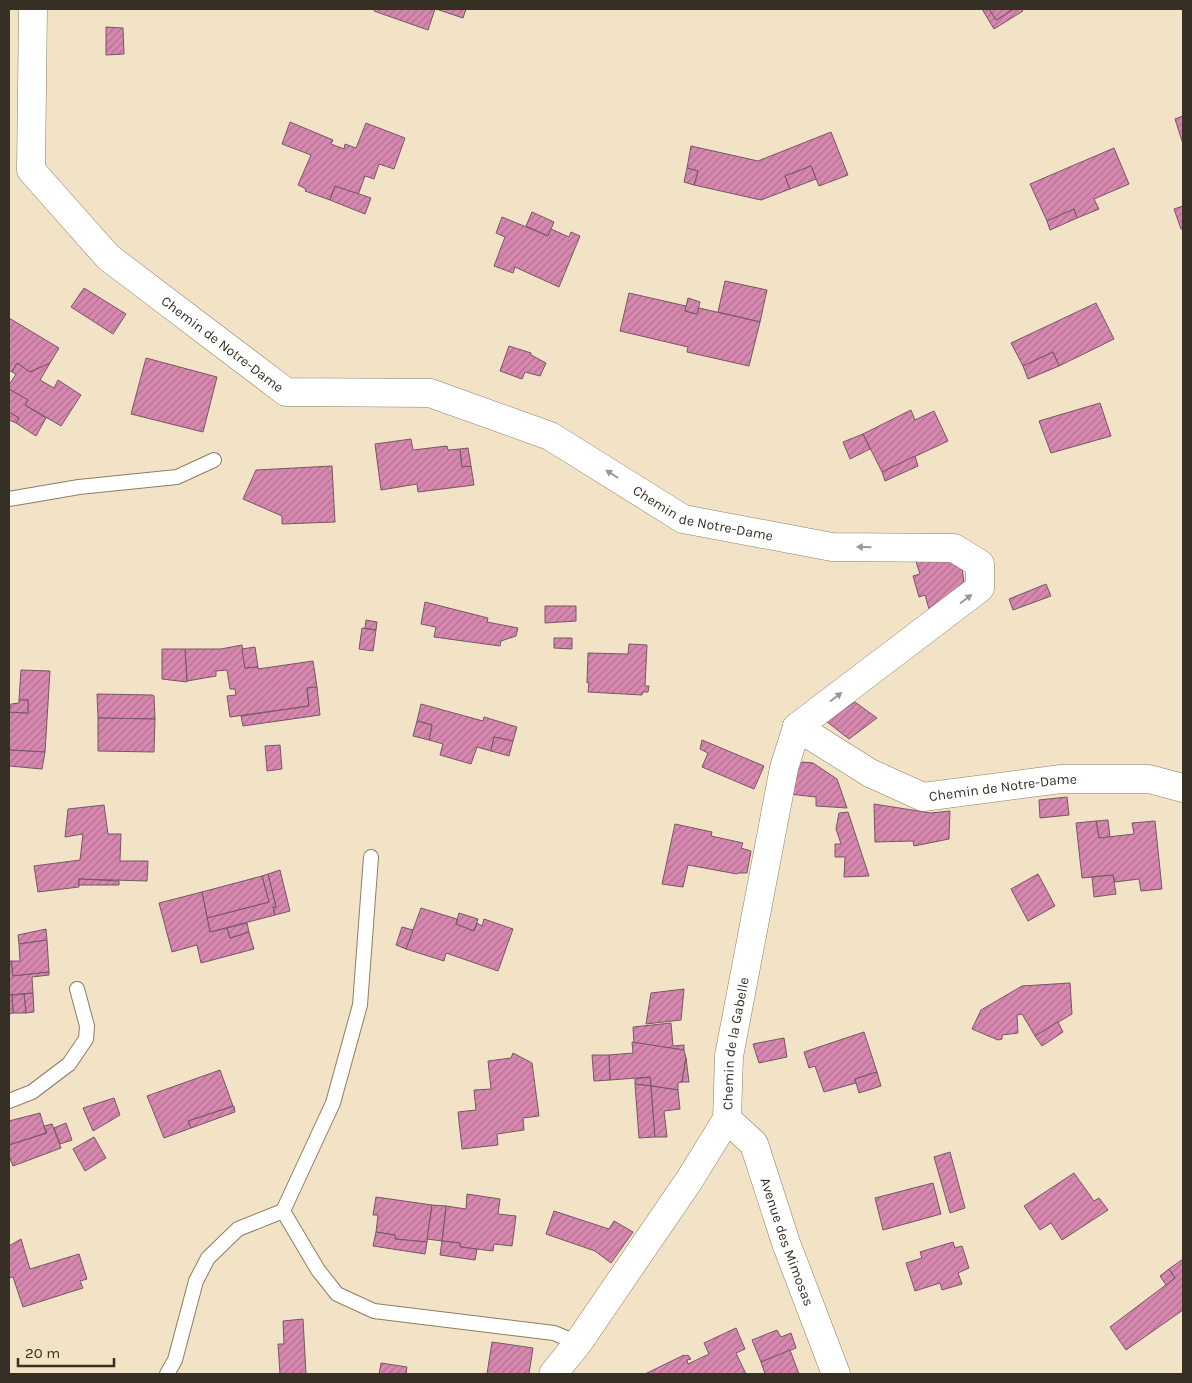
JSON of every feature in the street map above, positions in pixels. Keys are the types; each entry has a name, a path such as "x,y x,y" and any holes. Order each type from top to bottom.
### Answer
{"street":[{"name":"Chemin de Notre-Dame","path":"34,9 31,170 108,257 286,392 430,393 550,436 683,519 832,547 954,548 980,564 980,588 797,726 870,773 923,797 1061,779 1149,779 1183,788"},
{"name":"Chemin de la Gabelle","path":"554,1374 578,1343 690,1179 727,1119 729,1056 784,768 797,726"},
{"name":"Avenue des Mimosas","path":"727,1119 754,1144 786,1243 836,1374"}],"lane":[{"path":"9,499 79,487 177,477 214,460"},
{"path":"167,1374 175,1360 196,1281 208,1258 238,1229 284,1211 333,1102 360,1004 371,858"},
{"path":"9,1101 32,1092 69,1064 86,1039 87,1026 77,989"},
{"path":"284,1211 318,1270 338,1294 374,1311 554,1333 578,1343"}],"building":[{"path":"375,9 435,9 428,30 374,11"},
{"path":"436,9 466,9 463,18"},
{"path":"982,9 989,9 996,20 1014,9 1021,9 1023,11 994,29"},
{"path":"989,9 1014,9 996,20"},
{"path":"106,27 123,28 124,54 106,55"},
{"path":"1183,116 1183,144 1175,119"},
{"path":"290,122 333,140 331,144 344,149 345,144 356,148 366,123 405,138 394,169 379,164 374,179 365,176 358,195 335,186 330,200 305,191 306,189 298,185 311,155 282,144"},
{"path":"831,132 848,175 819,186 811,166 785,176 790,189 761,200 694,185 698,171 687,168 691,146 758,161"},
{"path":"1114,148 1129,184 1094,199 1099,209 1077,218 1074,209 1047,221 1030,184"},
{"path":"811,166 816,179 790,189 785,176"},
{"path":"687,168 698,171 694,185 684,182"},
{"path":"335,186 371,198 365,214 330,200"},
{"path":"1183,206 1183,229 1181,229 1174,209"},
{"path":"1074,209 1077,218 1050,230 1047,221"},
{"path":"532,212 554,222 548,236 526,226"},
{"path":"502,217 548,236 551,229 569,237 571,232 580,236 559,287 515,267 513,273 494,266 505,237 496,233"},
{"path":"725,281 767,290 760,322 718,312"},
{"path":"84,288 126,314 113,334 71,307"},
{"path":"629,293 686,306 685,311 697,314 699,308 760,322 749,366 687,352 688,347 620,331"},
{"path":"688,298 700,302 697,314 685,311"},
{"path":"1096,303 1114,339 1059,366 1053,352 1023,366 1011,343"},
{"path":"9,318 59,348 50,363 30,372 17,363 12,372 9,370"},
{"path":"509,346 531,353 531,355 546,363 540,376 525,372 522,379 500,371"},
{"path":"1053,352 1059,366 1028,379 1023,366"},
{"path":"146,358 217,377 203,432 131,414"},
{"path":"17,363 30,372 50,363 40,380 54,388 58,380 81,395 61,426 25,405 28,400 9,389 9,385 16,374 12,372"},
{"path":"9,389 28,400 25,405 46,418 36,436 16,423 19,418 9,412"},
{"path":"1100,403 1111,436 1051,453 1039,421"},
{"path":"911,410 915,420 934,411 948,441 882,472 863,434"},
{"path":"9,412 19,418 16,423 9,420"},
{"path":"863,434 870,449 850,459 843,442"},
{"path":"411,439 413,450 447,446 448,450 460,449 462,467 471,466 474,485 418,492 417,484 381,490 375,444"},
{"path":"468,448 471,466 462,467 460,449"},
{"path":"915,456 918,466 885,481 882,472"},
{"path":"332,466 335,522 282,524 282,516 243,499 256,470"},
{"path":"914,555 961,560 964,583 929,609 925,595 919,597 913,576 920,574"},
{"path":"1046,584 1051,596 1013,610 1009,599"},
{"path":"425,602 488,618 487,622 518,628 516,636 501,641 500,646 434,637 436,627 421,624"},
{"path":"545,606 576,606 576,621 545,623"},
{"path":"366,620 377,622 376,630 365,628"},
{"path":"362,628 376,630 373,651 359,649"},
{"path":"554,638 572,638 572,649 554,648"},
{"path":"629,644 647,645 645,686 649,686 648,692 643,692 642,695 588,692 588,653 628,654"},
{"path":"242,645 245,668 258,667 258,669 313,661 317,687 307,688 309,706 230,717 227,696 236,695 235,689 230,689 227,670 216,671 216,676 187,681 185,649 221,649"},
{"path":"255,647 258,667 245,668 242,649"},
{"path":"162,649 185,649 187,682 162,679"},
{"path":"21,670 50,671 45,752 9,750 9,712 28,713 28,700 19,700"},
{"path":"317,687 320,715 243,726 241,716 309,706 307,688"},
{"path":"97,694 152,695 154,696 155,719 98,718"},
{"path":"19,700 28,700 28,713 9,712 11,704 19,703"},
{"path":"855,702 877,718 849,739 826,721"},
{"path":"421,704 483,721 484,717 517,727 513,741 494,737 491,751 477,747 471,764 440,755 443,744 429,740 432,725 417,721"},
{"path":"98,718 155,719 154,752 98,751"},
{"path":"417,721 432,725 429,740 413,736"},
{"path":"494,737 513,741 509,756 491,751"},
{"path":"702,740 764,766 754,789 702,767 708,753 700,749"},
{"path":"280,745 282,769 267,771 265,746"},
{"path":"9,750 45,752 42,769 9,766"},
{"path":"803,762 813,763 837,779 847,808 816,806 816,797 789,794 799,764"},
{"path":"1067,797 1069,815 1040,818 1039,800"},
{"path":"874,804 931,813 950,811 949,839 914,846 913,841 875,842"},
{"path":"104,805 108,834 121,834 120,861 148,861 147,881 79,879 79,887 38,892 34,866 80,860 83,834 65,837 68,809"},
{"path":"848,812 869,876 844,877 845,857 835,857 835,844 841,844 836,829 839,813"},
{"path":"1108,820 1110,837 1099,838 1096,821"},
{"path":"1096,821 1099,838 1134,834 1132,823 1155,821 1162,889 1141,891 1139,879 1115,882 1113,875 1082,878 1076,823"},
{"path":"675,824 712,832 711,836 743,843 741,848 751,851 747,873 737,874 688,865 683,887 662,884"},
{"path":"280,870 290,911 275,915 273,907 276,907 268,874"},
{"path":"268,874 276,907 273,907 275,915 210,932 207,918 269,902 262,876"},
{"path":"1038,874 1055,906 1028,921 1011,889"},
{"path":"1113,875 1116,894 1094,897 1092,877"},
{"path":"262,876 269,902 207,918 202,892"},
{"path":"79,879 119,881 119,885 79,885"},
{"path":"202,892 210,932 227,928 230,938 249,932 254,949 201,963 197,945 172,952 159,903"},
{"path":"421,908 457,919 456,924 474,931 477,923 482,926 484,919 513,929 498,971 446,953 444,961 406,949"},
{"path":"459,913 478,919 474,931 456,924"},
{"path":"247,923 249,932 230,938 227,928"},
{"path":"402,927 413,930 406,949 396,945"},
{"path":"46,929 47,940 19,944 18,935"},
{"path":"47,940 49,972 13,976 11,961 20,961 19,944"},
{"path":"9,961 11,961 13,976 49,972 49,975 32,977 33,993 9,995"},
{"path":"1070,983 1072,1014 1035,1036 1022,1014 1017,1015 1018,1033 1002,1035 1002,1039 998,1040 972,1029 981,1010 1022,986"},
{"path":"684,989 681,1020 646,1024 651,993"},
{"path":"33,993 34,1012 26,1013 24,994"},
{"path":"24,994 26,1013 13,1013 12,995"},
{"path":"9,995 12,995 13,1013 9,1014"},
{"path":"1058,1022 1063,1032 1042,1046 1035,1036"},
{"path":"671,1023 673,1046 684,1045 684,1050 634,1043 633,1027"},
{"path":"864,1032 877,1072 855,1079 856,1083 824,1092 815,1066 809,1068 804,1052"},
{"path":"784,1038 787,1057 759,1063 753,1044"},
{"path":"632,1042 684,1050 686,1058 682,1082 678,1083 678,1090 651,1086 650,1077 610,1080 609,1055 633,1053"},
{"path":"513,1053 532,1063 539,1116 523,1118 524,1130 497,1134 498,1145 462,1149 458,1112 476,1110 474,1090 491,1089 488,1061 511,1058"},
{"path":"592,1055 609,1055 610,1080 594,1081"},
{"path":"686,1058 689,1082 682,1082"},
{"path":"220,1070 233,1106 188,1121 191,1128 164,1138 147,1096"},
{"path":"877,1072 881,1086 859,1093 855,1079"},
{"path":"650,1077 651,1086 635,1084 635,1079"},
{"path":"635,1084 651,1086 655,1137 639,1138"},
{"path":"651,1086 678,1090 680,1109 664,1111 667,1137 655,1137"},
{"path":"114,1098 120,1115 93,1131 83,1108"},
{"path":"234,1106 235,1112 191,1128 188,1121"},
{"path":"40,1113 46,1133 9,1145 9,1121"},
{"path":"66,1123 72,1140 60,1144 54,1128"},
{"path":"52,1124 61,1148 13,1166 9,1156 9,1145 47,1133 44,1126"},
{"path":"94,1137 106,1158 85,1171 73,1149"},
{"path":"950,1152 965,1208 950,1213 934,1157"},
{"path":"1074,1173 1094,1201 1099,1198 1108,1210 1062,1240 1051,1223 1040,1230 1024,1206"},
{"path":"933,1183 941,1214 883,1230 875,1198"},
{"path":"467,1194 500,1199 498,1214 516,1216 512,1246 494,1244 493,1251 460,1247 460,1243 442,1241 446,1206 466,1209"},
{"path":"376,1197 432,1205 427,1242 395,1239 395,1235 376,1232 378,1215 373,1215"},
{"path":"432,1205 446,1206 442,1241 427,1239"},
{"path":"554,1211 609,1229 614,1221 633,1232 611,1263 595,1251 546,1234"},
{"path":"376,1232 395,1235 395,1239 427,1242 425,1254 373,1246"},
{"path":"21,1239 30,1269 79,1254 87,1279 80,1281 83,1288 23,1307 13,1277 9,1278 9,1246"},
{"path":"442,1241 460,1243 460,1247 477,1249 475,1260 440,1255"},
{"path":"953,1242 955,1248 962,1246 969,1268 958,1273 962,1284 942,1290 940,1283 915,1291 906,1263 922,1258 920,1252"},
{"path":"1183,1259 1183,1310 1126,1350 1110,1327 1175,1278 1169,1269"},
{"path":"1169,1269 1175,1278 1166,1285 1160,1276"},
{"path":"303,1319 306,1374 280,1374 278,1344 284,1344 283,1321"},
{"path":"736,1328 745,1349 736,1353 746,1374 645,1374 684,1355 688,1355 691,1359 687,1360 688,1364 709,1354 704,1343"},
{"path":"777,1330 781,1337 791,1333 796,1348 761,1362 752,1340"},
{"path":"492,1342 533,1348 529,1374 487,1374"},
{"path":"790,1350 799,1374 765,1374 761,1362"},
{"path":"381,1363 407,1367 406,1374 379,1374"}]}
